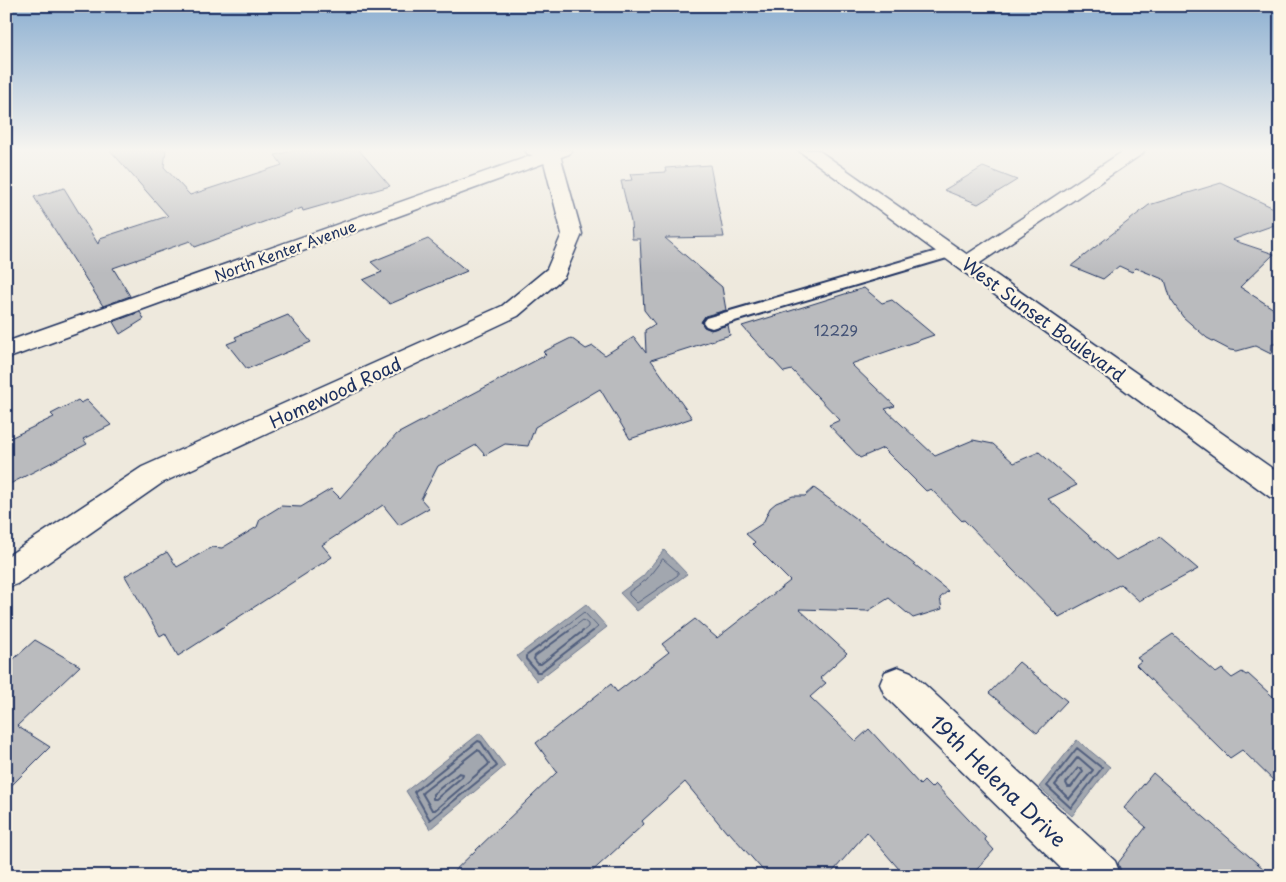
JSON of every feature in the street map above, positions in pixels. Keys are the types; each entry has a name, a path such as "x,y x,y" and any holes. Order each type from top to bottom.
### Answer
{"street":[{"name":"North Kenter Avenue","path":"6,351 442,191"},
{"name":"Homewood Road","path":"6,574 152,475 510,312 556,272 572,234 560,191"},
{"name":"West Sunset Boulevard","path":"865,191 1280,489"},
{"path":"959,258 1069,191"},
{"name":"19th Helena Drive","path":"898,684 1100,876"}],"lane":[{"path":"712,322 959,258"}],"water":[{"path":"664,550 687,574 637,611 620,593 643,576"},
{"path":"586,604 607,627 537,681 517,656"},
{"path":"480,733 505,766 430,829 406,791"},
{"path":"1077,740 1110,767 1072,816 1039,787"}],"building":[{"path":"53,191 66,191 98,244 100,238 168,216 146,191 186,191 190,195 202,191 372,191 303,211 302,208 195,247 190,241 113,268 130,296 103,306 34,197"},
{"path":"623,191 715,191 724,237 665,238 722,287 726,310 705,316 701,322 704,327 711,330 728,325 730,335 651,360 692,418 630,439 600,389 535,427 528,446 505,444 485,455 476,445 438,466 421,499 429,508 399,525 383,505 322,545 332,557 178,656 165,633 160,636 125,576 167,552 177,567 212,547 222,548 257,527 260,519 281,506 301,507 331,489 340,498 397,434 546,355 543,352 571,338 586,349 593,346 605,355 634,337 646,353 645,330 655,324 644,310 640,239 632,239 631,222"},
{"path":"947,191 999,191 978,204"},
{"path":"1194,191 1238,191 1280,211 1280,223 1232,240 1274,254 1240,287 1280,313 1280,344 1272,344 1271,354 1255,346 1237,351 1230,350 1207,338 1183,317 1171,300 1165,280 1136,268 1132,272 1119,266 1103,279 1071,266 1149,205"},
{"path":"428,239 467,271 390,304 363,280 382,272 371,262"},
{"path":"864,288 882,303 892,300 934,335 851,364 895,406 885,409 935,456 973,440 993,444 1014,463 1039,452 1077,485 1048,499 1116,560 1160,537 1198,569 1139,601 1121,584 1059,617 964,520 962,521 931,489 926,491 883,448 860,458 829,425 840,420 792,370 784,372 742,326"},
{"path":"140,312 144,319 120,334 113,322"},
{"path":"288,315 311,342 247,369 227,344 237,340 235,337"},
{"path":"78,400 81,403 87,400 111,425 83,439 87,444 6,486 6,440 54,417 51,414"},
{"path":"814,488 948,591 940,598 942,609 913,618 889,598 868,611 799,609 847,653 820,678 826,683 810,697 856,741 869,729 920,785 924,781 931,788 935,784 986,838 985,840 994,850 971,876 905,876 867,832 829,876 768,876 729,832 727,833 685,782 642,821 644,824 587,876 449,876 557,772 536,743 611,684 617,692 669,652 662,644 695,619 717,638 790,581 753,544 755,542 746,534 763,523 770,508 776,503 793,496 805,496"},
{"path":"1173,634 1216,673 1222,669 1232,678 1242,672 1246,675 1248,674 1280,703 1280,787 1242,750 1230,758 1136,665 1141,661 1137,658"},
{"path":"35,640 80,666 17,726 50,747 6,791 6,666"},
{"path":"1019,662 1067,701 1037,733 989,693"},
{"path":"1153,773 1272,876 1123,876 1118,863 1146,827 1124,808"}]}
